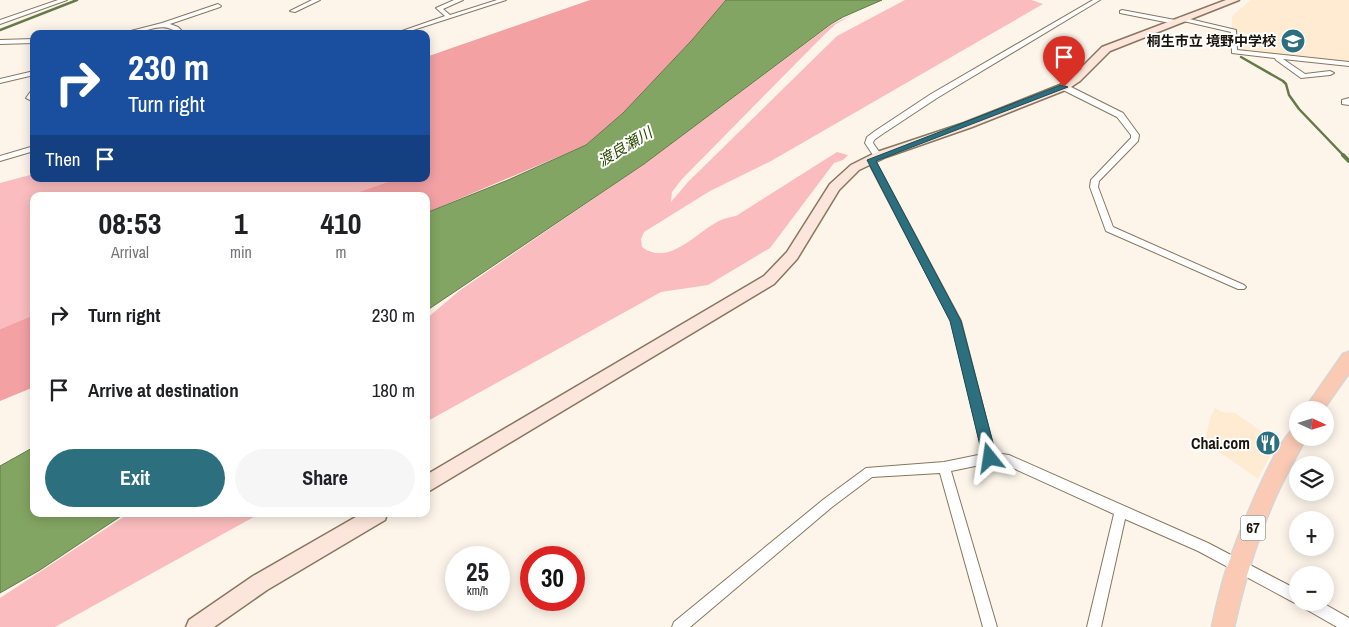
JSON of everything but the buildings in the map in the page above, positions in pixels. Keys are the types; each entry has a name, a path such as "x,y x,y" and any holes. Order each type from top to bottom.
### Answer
{"main road":[{"path":"1319,401 1349,359"},
{"name":"67","path":"1223,627 1239,564 1277,470 1291,446"}],"street":[{"path":"0,22 64,0"},
{"path":"293,11 317,0"},
{"path":"449,17 439,8 460,0"},
{"path":"408,30 503,0"},
{"path":"990,458 956,321 869,143 870,139 878,133 934,96 1097,0"},
{"path":"430,483 769,280 792,257 833,190 853,169 875,158 1064,87 1077,79 1090,62 1106,49 1234,0"},
{"path":"139,30 164,24 218,6"},
{"path":"1122,12 1234,31 1234,52 1349,64"},
{"path":"164,24 178,30"},
{"path":"0,42 30,41"},
{"path":"1275,57 1304,76 1330,73"},
{"path":"0,81 30,74"},
{"path":"1064,87 1120,114 1135,135 1135,138 1095,180 1094,187 1108,229 1241,287"},
{"path":"0,159 30,149"},
{"path":"680,627 821,508 870,472 944,467 990,458 1006,459 1239,564 1289,592"},
{"path":"944,467 990,627"},
{"path":"1094,627 1122,511"},
{"path":"196,627 260,583 373,517"},
{"path":"1323,611 1349,626"}],"shaded area":[{"path":"590,0 726,0 692,40 623,113 586,145 430,211 430,192 359,192 387,182 430,182 430,56"},
{"path":"905,0 1031,0 1043,4 771,161 710,191 644,232 641,239 642,247 652,252 673,251 721,220 736,216 837,152 848,155 843,160 834,163 770,248 708,285 661,292 430,420 430,316 459,291 644,164 831,25 853,14 836,24 824,35 682,179 672,192 671,202 688,182 837,36"},
{"name":"桐生市立 境野中学校","path":"1251,0 1349,0 1349,63 1238,51 1236,30 1232,29 1232,16"},
{"path":"30,175 30,182 387,182 359,192 30,192 30,317 0,329 0,183"},
{"path":"30,317 30,389 0,401 0,329"},
{"path":"1215,408 1222,412 1235,413 1277,442 1258,479 1205,442 1210,418"},
{"path":"123,517 254,517 55,627 0,627 0,598"}],"water":[{"name":"渡良瀬川","path":"726,0 882,0 831,24 644,164 430,308 430,211 508,180 586,145 623,113 692,40"},
{"path":"30,449 30,517 120,517 40,570 0,593 0,466"}],"waterway":[{"path":"0,30 77,0"},
{"path":"1241,57 1283,81 1286,84 1289,95 1299,109 1345,157"},
{"path":"1345,157 1349,161"}],"place":[{"name":"桐生市立 境野中学校","path":"1293,41"},
{"name":"Chai.com","path":"1268,443"}],"route":[{"path":"990,458 956,321 871,160 1064,87"}]}
